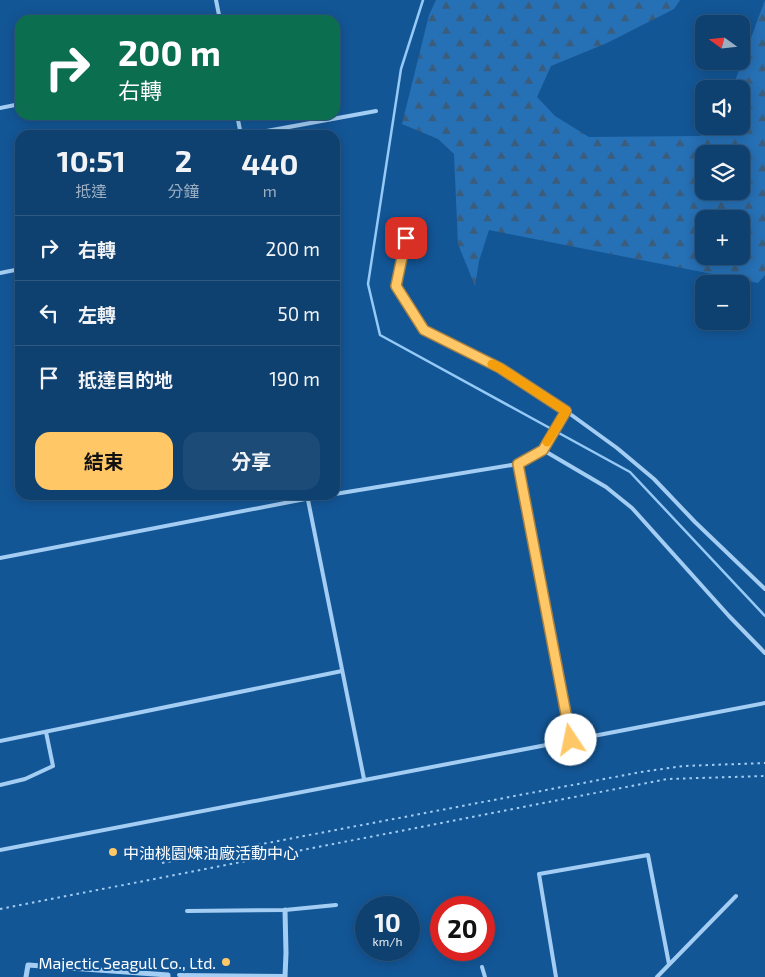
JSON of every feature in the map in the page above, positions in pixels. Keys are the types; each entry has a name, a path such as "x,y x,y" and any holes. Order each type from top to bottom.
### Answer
{"street":[{"path":"285,910 285,977"},
{"path":"26,977 28,966 168,975 168,977"}],"lane":[{"path":"216,0 219,15"},
{"path":"0,108 15,105"},
{"path":"340,118 376,111"},
{"path":"272,130 327,120"},
{"path":"406,238 396,286 424,330 500,368 566,411 617,448 654,479 695,522 765,589"},
{"path":"0,273 15,270"},
{"path":"340,493 518,464 543,450 566,411"},
{"path":"543,450 606,487 632,508 765,654"},
{"path":"518,464 571,740"},
{"path":"0,558 287,500"},
{"path":"308,500 364,779"},
{"path":"0,741 342,671"},
{"path":"0,850 765,703"},
{"path":"0,785 25,778 53,766 46,732"},
{"path":"556,977 539,874 648,855 669,964"},
{"path":"657,977 736,896"},
{"path":"187,911 285,910 336,906"},
{"path":"482,967 485,977"},
{"path":"178,975 285,977"}],"path":[{"path":"162,864 641,772 683,766 765,763"},
{"path":"0,909 667,779 765,776"}],"green space":[{"path":"436,0 680,0 674,9 607,43 551,66 537,97 555,116 589,137 750,135 750,80 735,80 739,70 750,70 750,40 765,0 765,275 758,283 750,281 750,275 717,275 489,230 479,261 475,286 458,244 454,154 438,139 402,124 429,15"}],"waterway":[{"path":"423,0 401,69 368,284 380,335 630,472 765,616"}],"slow traffic":[{"path":"492,364 566,411 547,442"}],"place":[{"name":"中油桃園煉油廠活動中心","path":"113,852"},
{"name":"Majectic Seagull Co., Ltd.","path":"226,962"}],"route":[{"path":"406,238 396,286 424,330 500,368 566,411 543,450 518,464 571,740"}]}
